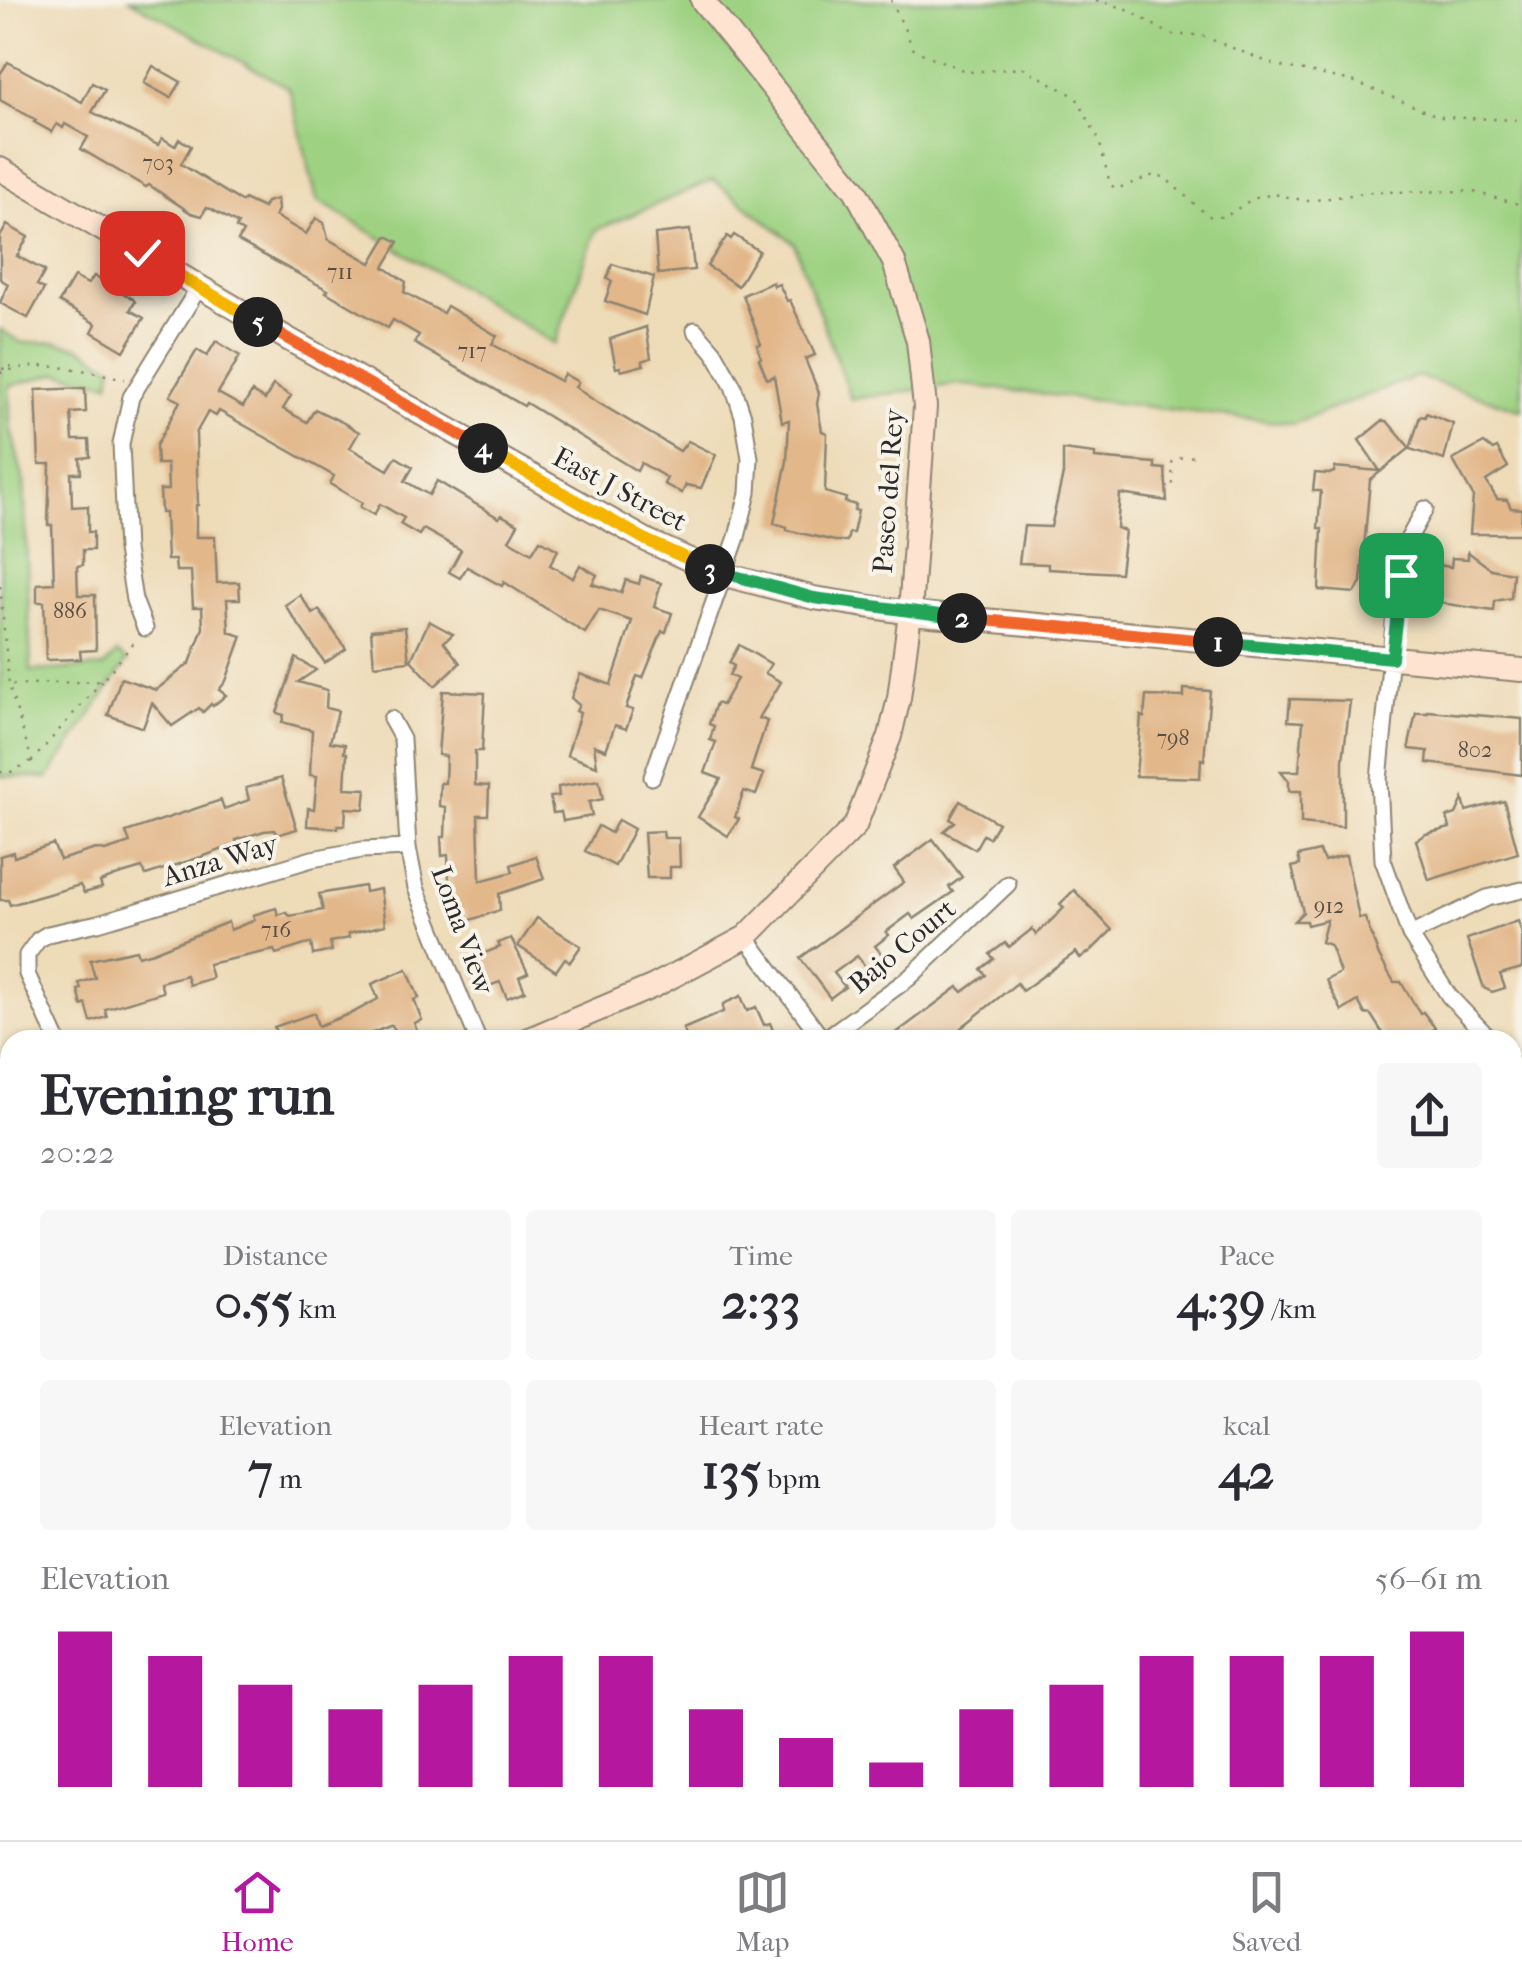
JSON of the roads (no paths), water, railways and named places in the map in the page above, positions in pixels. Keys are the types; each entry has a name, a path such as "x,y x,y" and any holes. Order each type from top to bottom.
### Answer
{"street":[{"name":"Paseo del Rey","path":"551,1030 654,986 746,937 855,826 890,736 899,698 910,613 925,407 918,341 894,262 855,190 702,0"},
{"name":"East J Street","path":"0,170 648,541 721,574 814,598 910,613 1522,670"},
{"path":"146,628 134,600 126,550 121,444 131,397 199,287"},
{"path":"652,777 737,536 748,493 750,458 743,416 714,352 695,330"},
{"path":"1425,510 1406,543 1383,722 1379,822 1388,875 1410,935 1449,996 1481,1030"},
{"name":"Loma View","path":"390,719 402,740 408,848 416,888 474,1030"},
{"name":"Anza Way","path":"52,1030 27,974 27,955 48,934 312,858 408,848"},
{"name":"Bajo Court","path":"837,1030 909,978 1008,884"},
{"path":"1410,935 1487,898 1522,890"},
{"path":"746,937 816,1030"}]}
